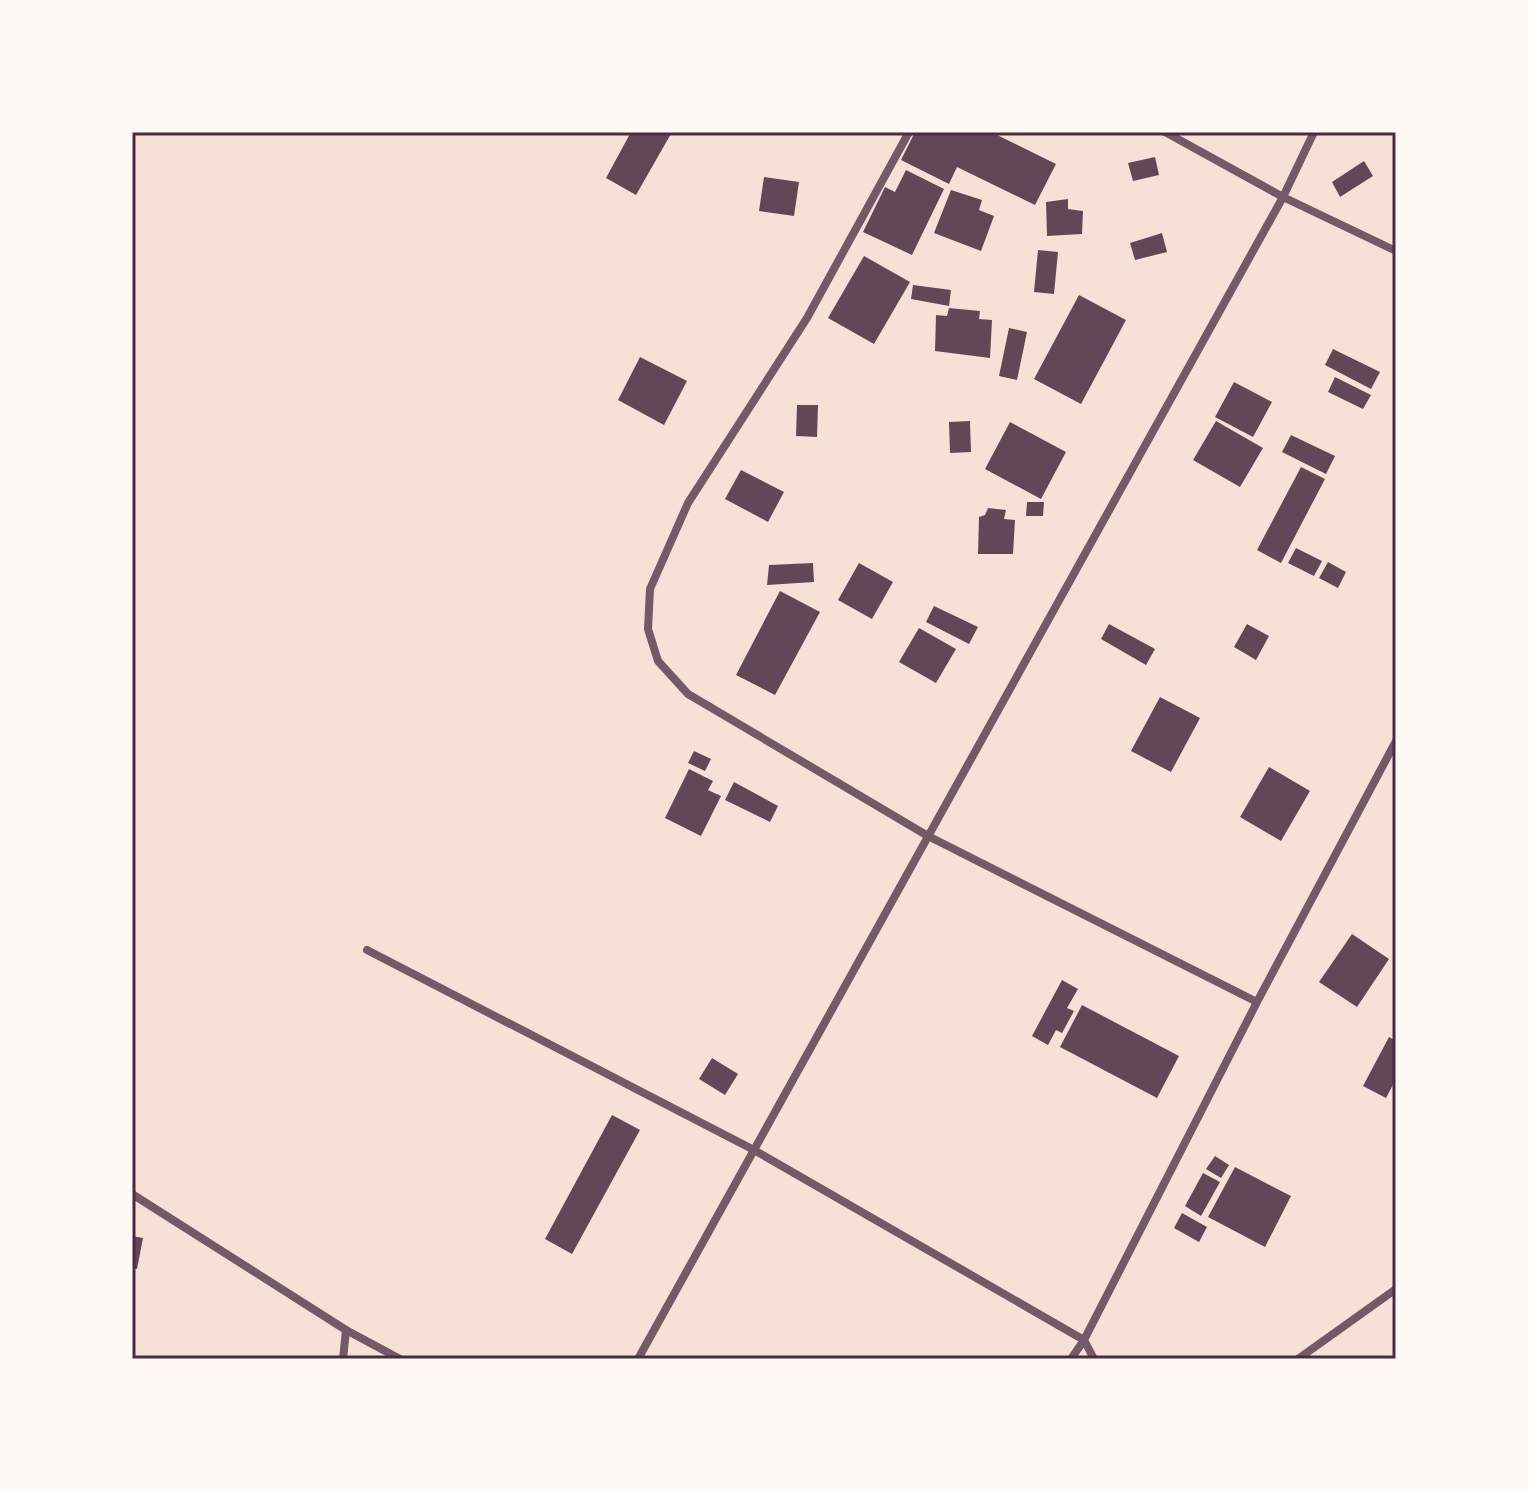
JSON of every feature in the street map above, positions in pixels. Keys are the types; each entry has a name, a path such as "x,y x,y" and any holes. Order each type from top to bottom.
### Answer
{"street":[{"path":"909,132 807,318 688,503 650,589 648,629 658,661 688,694 928,836 1257,1002"},
{"path":"1165,132 1283,197 1396,251"},
{"path":"638,1359 1283,197 1314,132"},
{"path":"1071,1359 1084,1340 1257,1002 1396,741"},
{"path":"367,950 754,1150 1084,1340 1094,1359"},
{"path":"132,1194 346,1330 400,1359"},
{"path":"1298,1359 1396,1289"},
{"path":"343,1359 346,1330"}],"building":[{"path":"631,132 672,132 636,195 606,178"},
{"path":"915,132 991,132 1056,164 1035,205 957,167 949,184 901,160"},
{"path":"1155,157 1159,175 1133,181 1128,163"},
{"path":"1364,161 1373,176 1340,197 1332,182"},
{"path":"906,170 944,189 912,255 863,232 885,187 895,192"},
{"path":"764,177 799,182 794,216 759,211"},
{"path":"951,190 982,200 979,210 994,216 981,251 934,233"},
{"path":"1068,199 1068,209 1083,211 1082,234 1047,236 1046,202"},
{"path":"1162,233 1167,252 1135,260 1130,243"},
{"path":"1038,250 1058,252 1054,294 1034,292"},
{"path":"864,256 910,282 874,344 828,318"},
{"path":"913,285 951,290 949,306 911,299"},
{"path":"1079,295 1126,320 1081,404 1034,379"},
{"path":"949,308 980,311 979,319 992,320 990,358 935,351 936,315 947,316"},
{"path":"1009,328 1027,332 1017,380 999,376"},
{"path":"1333,349 1380,372 1371,389 1325,365"},
{"path":"640,357 687,381 664,425 618,400"},
{"path":"1335,377 1371,395 1363,409 1328,392"},
{"path":"1234,382 1272,402 1253,437 1215,417"},
{"path":"797,405 818,405 817,437 796,436"},
{"path":"970,421 971,452 950,453 949,422"},
{"path":"1216,421 1263,448 1240,487 1193,460"},
{"path":"1010,422 1066,452 1041,499 985,469"},
{"path":"1291,435 1335,456 1326,474 1282,452"},
{"path":"1301,467 1325,479 1281,563 1257,550"},
{"path":"741,470 784,492 768,522 725,499"},
{"path":"1027,502 1044,502 1043,516 1026,516"},
{"path":"988,508 1006,510 1004,519 1015,520 1013,554 978,554 979,517 985,515"},
{"path":"1296,548 1322,561 1314,576 1288,563"},
{"path":"1328,562 1346,572 1338,588 1319,578"},
{"path":"813,563 814,582 767,585 769,565"},
{"path":"859,563 893,582 872,619 838,600"},
{"path":"780,591 820,612 775,695 736,675"},
{"path":"934,606 978,627 969,644 926,622"},
{"path":"1109,624 1155,649 1146,665 1101,639"},
{"path":"1247,624 1269,636 1256,660 1234,647"},
{"path":"919,628 956,649 936,683 899,662"},
{"path":"1160,697 1200,718 1171,772 1131,751"},
{"path":"694,751 711,759 705,771 688,763"},
{"path":"1269,767 1310,791 1281,841 1240,817"},
{"path":"689,769 713,781 708,790 721,796 701,836 665,818"},
{"path":"734,782 778,806 770,822 725,800"},
{"path":"1352,934 1389,959 1357,1007 1319,982"},
{"path":"1062,980 1078,989 1067,1008 1074,1011 1062,1033 1056,1030 1048,1045 1032,1036"},
{"path":"1082,1005 1179,1056 1157,1098 1060,1047"},
{"path":"1389,1037 1396,1041 1396,1079 1386,1098 1363,1086"},
{"path":"712,1058 738,1074 725,1095 699,1079"},
{"path":"612,1115 640,1130 572,1254 545,1239"},
{"path":"1215,1156 1229,1165 1221,1178 1206,1169"},
{"path":"1235,1167 1291,1196 1265,1247 1208,1217"},
{"path":"1203,1173 1220,1182 1201,1216 1185,1206"},
{"path":"1182,1213 1207,1227 1199,1242 1174,1228"},
{"path":"132,1236 143,1238 137,1269 132,1268"}]}
